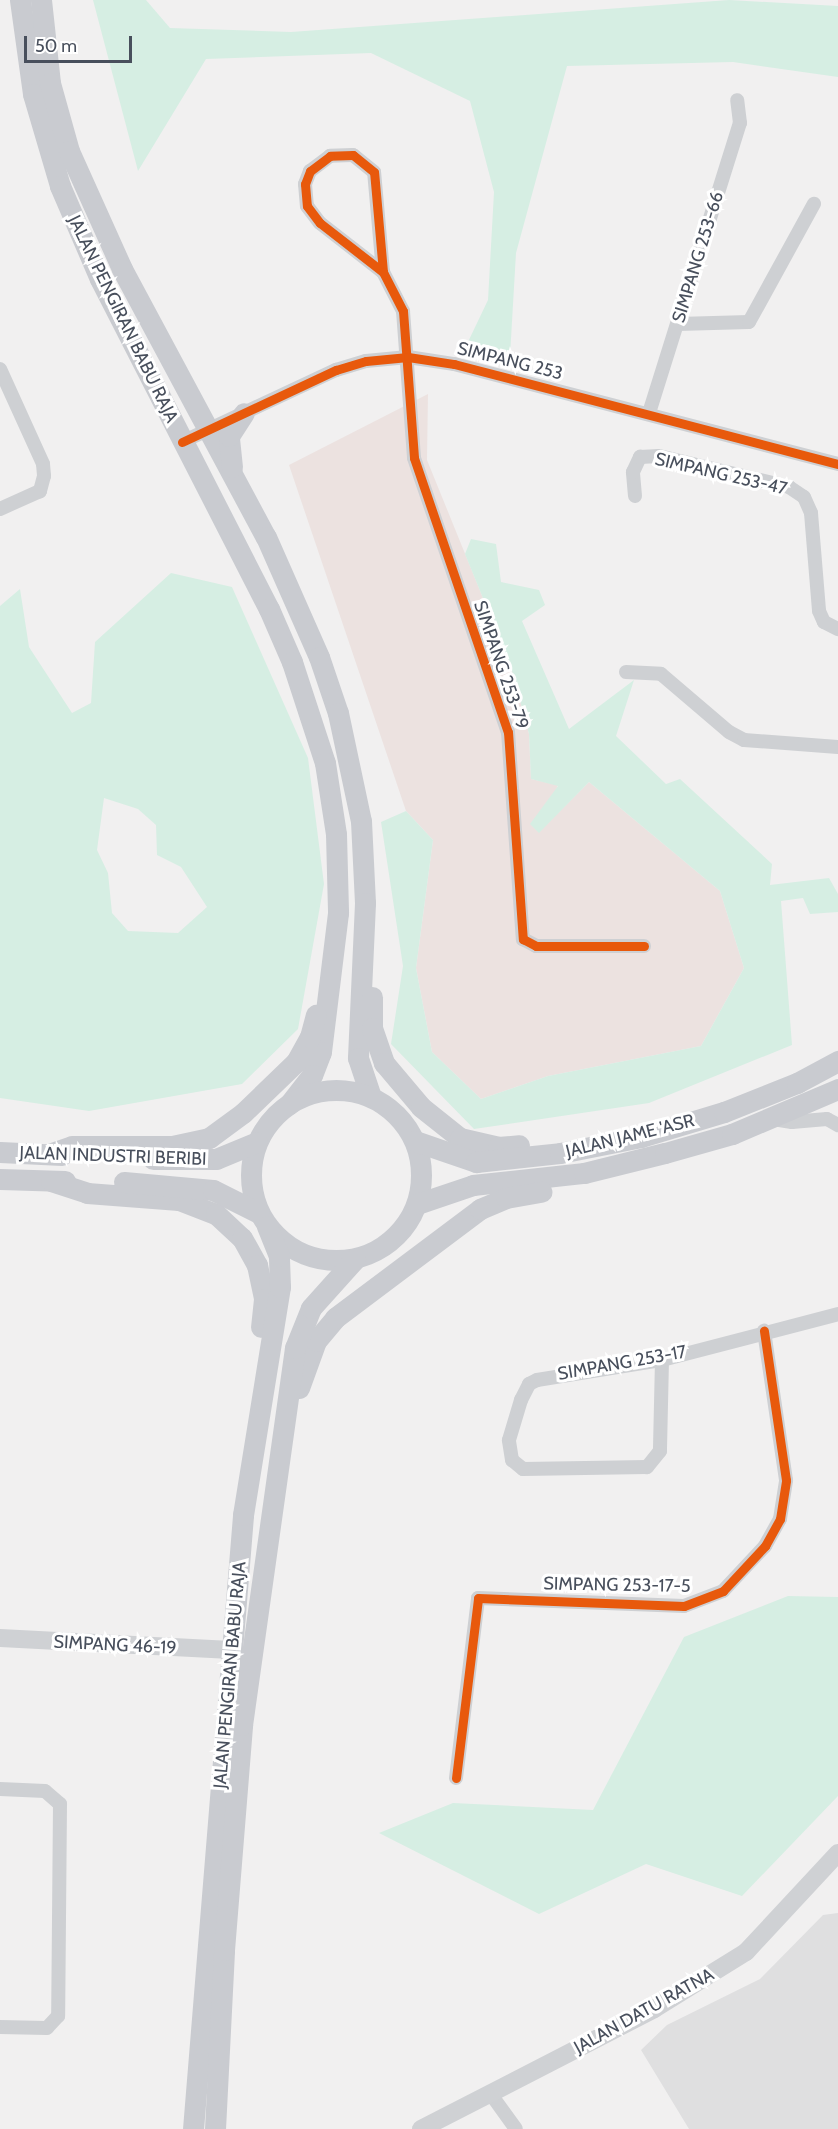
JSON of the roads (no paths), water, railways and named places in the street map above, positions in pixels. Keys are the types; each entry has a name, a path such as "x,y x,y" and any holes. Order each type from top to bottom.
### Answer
{"main road":[{"name":"JALAN PENGIRAN BABU RAJA","path":"20,0 33,94 60,186 100,279 269,609 314,725 332,797 338,913 321,1052 312,1075 289,1104"},
{"name":"JALAN PENGIRAN BABU RAJA","path":"40,0 50,83 69,151 122,269 236,482 292,593 338,713 357,790 365,903 357,1038 358,1058 371,1098"},
{"path":"236,482 229,436 244,412"},
{"path":"365,903 375,926 372,1010 376,1044 384,1064 421,1107 451,1133 478,1145 498,1147 579,1138 603,1145"},
{"path":"50,1154 72,1146 93,1143 192,1144 209,1138 243,1113 296,1062 308,1043 329,929 338,913"},
{"name":"JALAN JAME 'ASR","path":"415,1141 476,1162 603,1145 724,1112 838,1061"},
{"name":"JALAN JAME 'ASR","path":"417,1204 473,1185 584,1173 665,1153 773,1119 838,1089"},
{"path":"338,1090 371,1098 397,1115 415,1141 422,1172 417,1204 400,1233 372,1253 339,1261 306,1255 285,1243 263,1219 251,1178 257,1142 276,1114 289,1104 321,1092 338,1090"},
{"name":"JALAN INDUSTRI BERIBI","path":"0,1152 216,1159 257,1142"},
{"path":"285,1429 316,1341 335,1318 480,1209 506,1197 564,1188 584,1173"},
{"name":"JALAN INDUSTRI BERIBI","path":"0,1179 191,1186 228,1196 263,1219"},
{"path":"51,1181 87,1193 179,1200 201,1206 227,1223 242,1238 257,1265 263,1289 254,1381 257,1423"},
{"name":"JALAN PENGIRAN BABU RAJA","path":"193,2129 243,1515 280,1287 279,1256 263,1219"},
{"name":"JALAN PENGIRAN BABU RAJA","path":"215,2129 224,1950 242,1725 295,1348 303,1323 311,1308 356,1258"},
{"name":"SIMPANG 46-19","path":"0,1638 231,1650"},
{"name":"JALAN DATU RATNA","path":"421,2129 654,2009 746,1952 838,1853"}],"street":[{"name":"SIMPANG 253-66","path":"649,413 740,123 737,99"},
{"path":"383,272 312,215 305,184 318,162 330,156 353,155 374,172 383,272 403,311 408,357"},
{"path":"678,324 749,322 814,204"},
{"name":"SIMPANG 253","path":"182,441 336,370 366,361 408,357 454,364 838,464"},
{"name":"SIMPANG 253-79","path":"408,357 414,458 508,732 523,939 536,946 644,946"},
{"path":"0,369 43,464 43,484 31,498 0,509"},
{"name":"SIMPANG 253-47","path":"635,496 633,472 640,457 659,456 789,487 804,496 811,513 819,611 824,622 838,629"},
{"path":"626,672 661,674 729,732 744,740 838,747"},
{"path":"818,1071 838,1049"},
{"path":"773,1119 792,1122 827,1119 838,1125"},
{"name":"SIMPANG 253-17","path":"662,1360 660,1451 653,1463 640,1469 517,1466 512,1460 509,1440 521,1400 529,1384 548,1377 662,1360 764,1331 838,1314"},
{"name":"SIMPANG 253-17-5","path":"456,1778 478,1598 684,1606 723,1592 765,1546 780,1519 786,1480 764,1331"},
{"path":"0,1789 45,1791 60,1804 58,2016 47,2028 0,2027"},
{"path":"490,2093 516,2129"}]}
